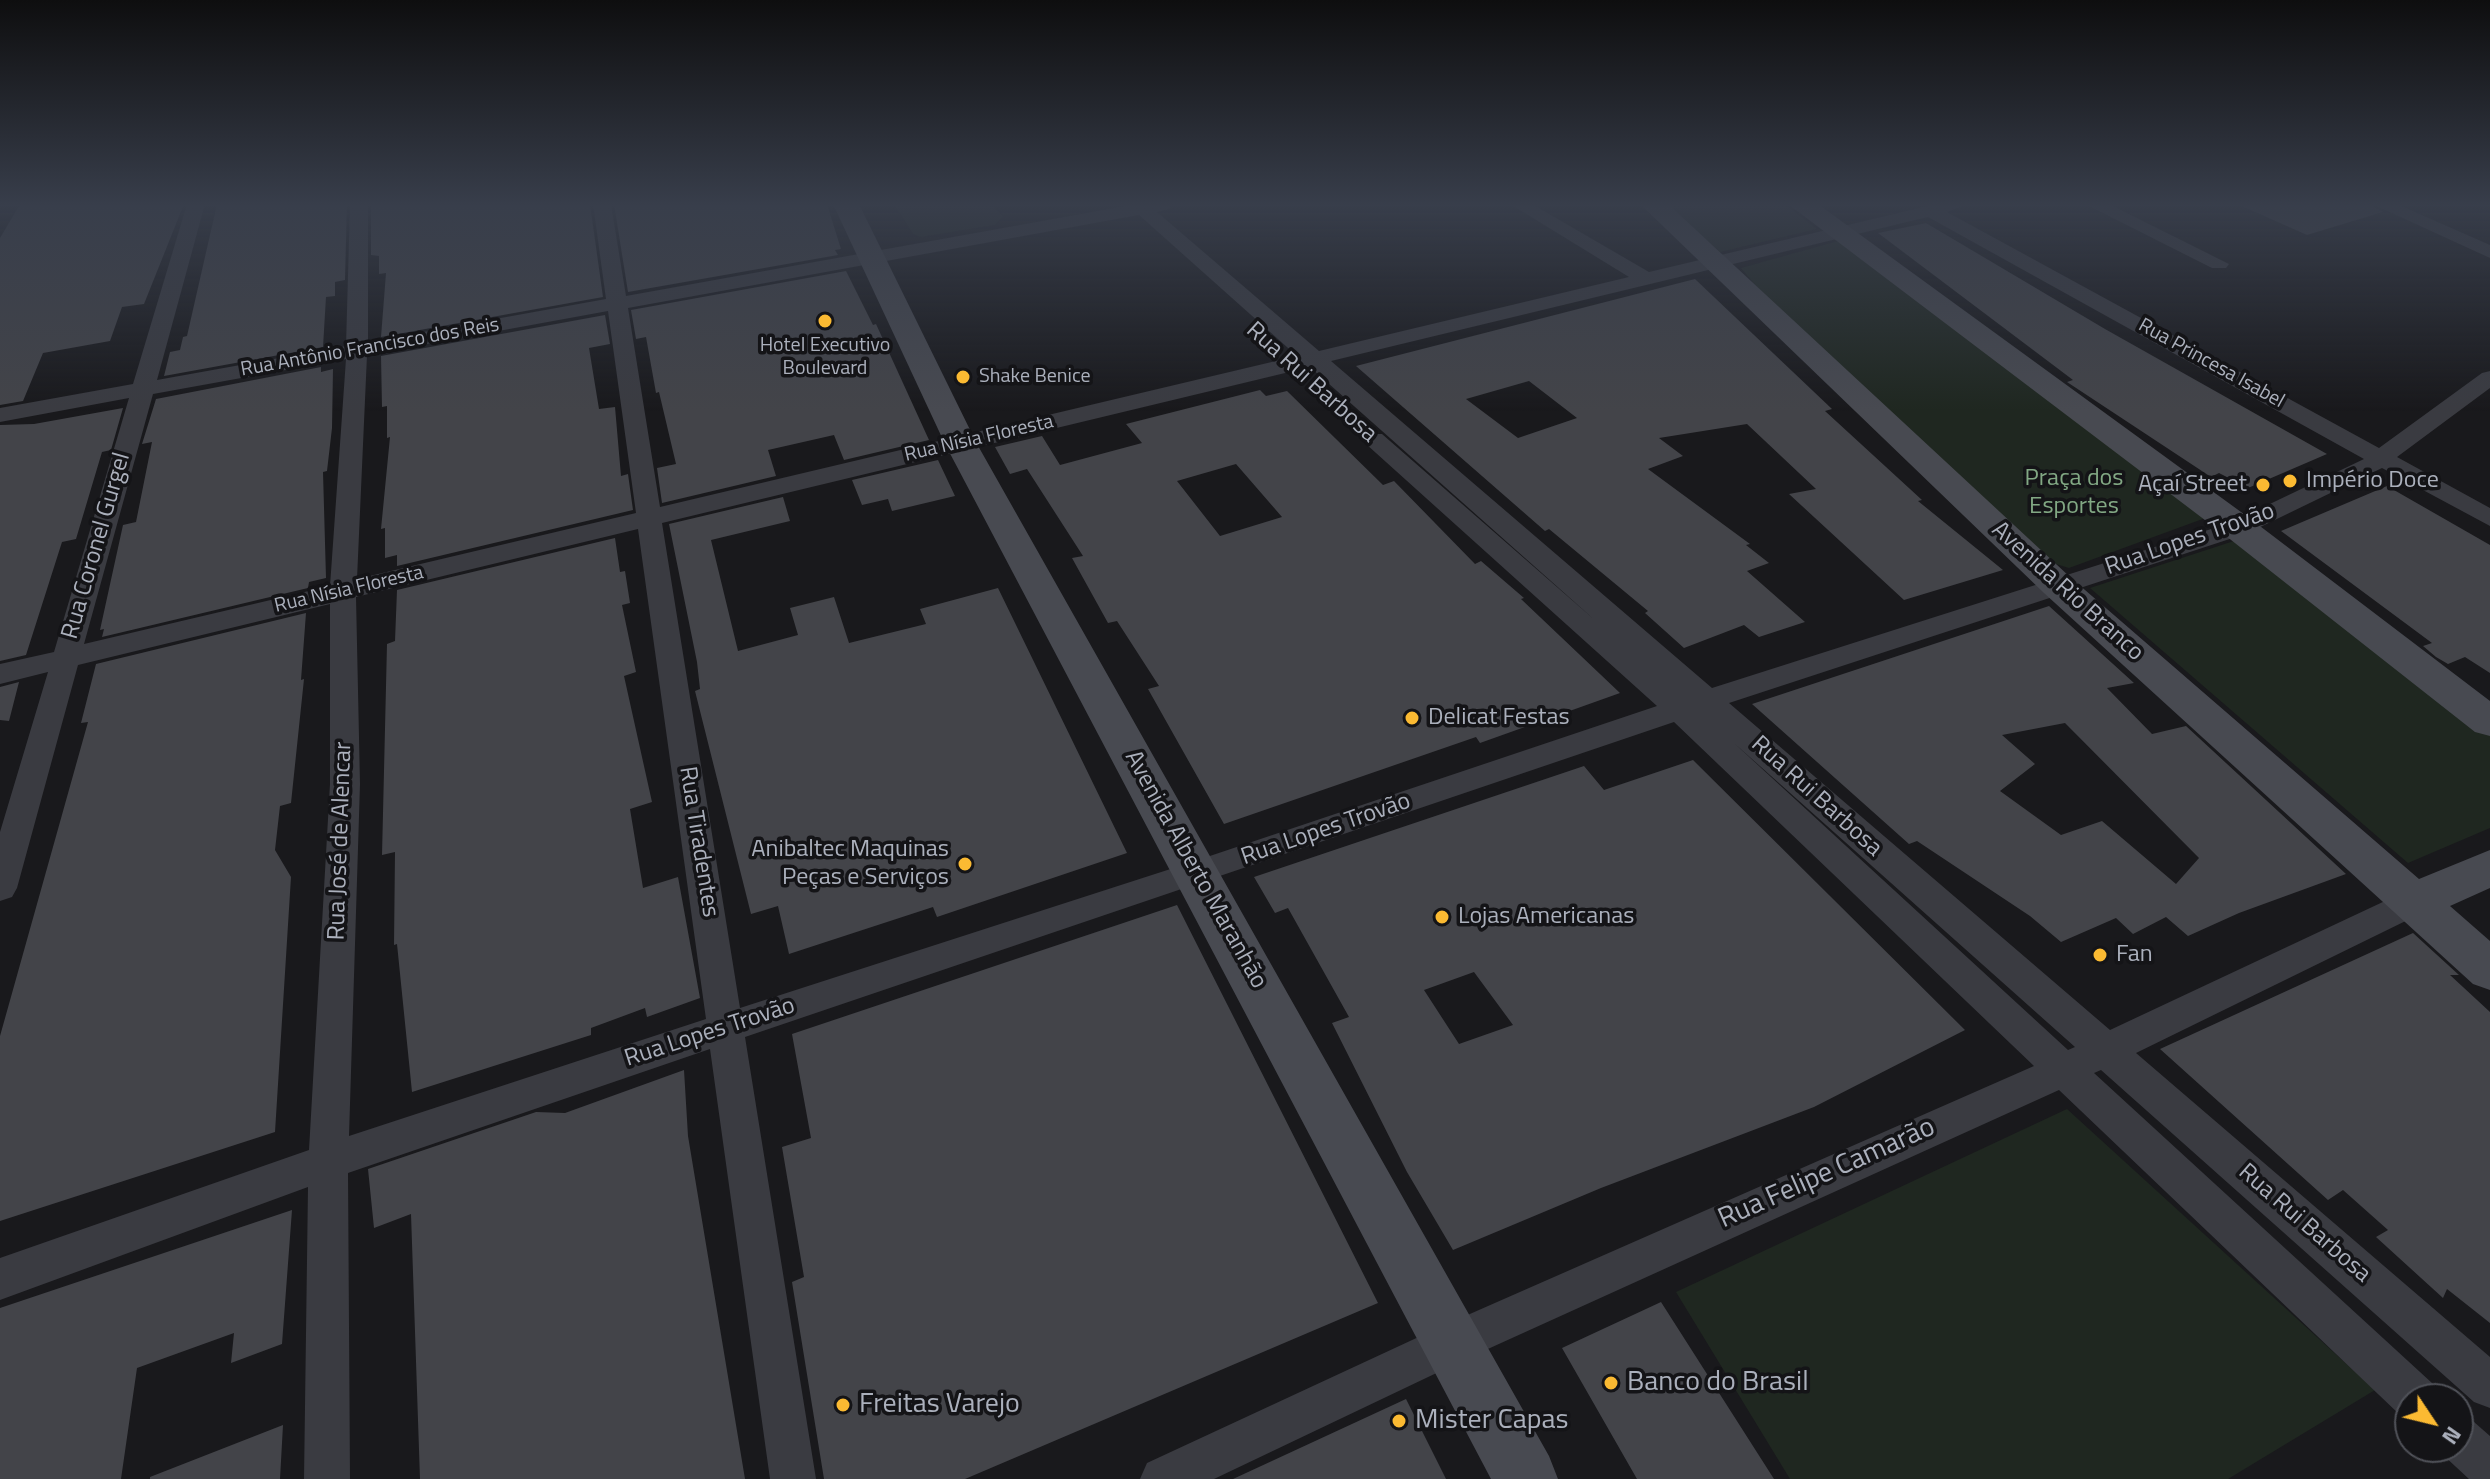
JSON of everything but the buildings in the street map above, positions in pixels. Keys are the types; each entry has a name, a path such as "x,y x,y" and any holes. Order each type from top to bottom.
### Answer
{"main road":[{"name":"Avenida Alberto Maranhão","path":"881,273 961,444 1198,873 1526,1479"},
{"name":"Avenida Rio Branco","path":"1725,273 2057,585 2490,970"},
{"path":"1896,273 2239,528 2490,722"},
{"name":"Rua Felipe Camarão","path":"2414,902 2490,868"}],"street":[{"name":"Rua Coronel Gurgel","path":"0,888 175,273"},
{"name":"Rua José de Alencar","path":"327,1479 328,1163 345,784 343,592 357,350 358,273"},
{"name":"Rua Tiradentes","path":"612,273 793,1479"},
{"name":"Rua Antônio Francisco dos Reis","path":"0,415 784,273"},
{"name":"Rua Rui Barbosa","path":"1202,273 1693,705 2102,1051 2490,1386"},
{"path":"1636,273 1646,279"},
{"name":"Rua Nísia Floresta","path":"0,674 1671,273"},
{"name":"Rua Princesa Isabel","path":"2044,273 2490,518"},
{"name":"Rua Lopes Trovão","path":"0,1279 445,1120 1198,873 1693,705 2239,528 2382,458 2490,378"},
{"name":"Rua Rui Barbosa","path":"1693,705 2062,1071 2399,1383"},
{"name":"Rua Felipe Camarão","path":"1163,1479 1453,1343 2062,1071 2414,902"},
{"path":"2474,1452 2490,1467"}],"green space":[{"name":"Praça dos Esportes","path":"1745,273 1881,273 2208,517 2069,568 2056,564 1791,328"},
{"path":"2240,539 2490,733 2490,828 2408,863 2090,588"},
{"path":"2067,1109 2375,1390 2228,1479 1790,1479 1676,1292"}],"place":[{"name":"Hotel Executivo Boulevard","path":"825,321"},
{"name":"Shake Benice","path":"963,377"},
{"name":"Império Doce","path":"2290,481"},
{"name":"Açaí Street","path":"2263,485"},
{"name":"Delicat Festas","path":"1412,718"},
{"name":"Anibaltec Maquinas Peças e Serviços","path":"965,864"},
{"name":"Lojas Americanas","path":"1442,917"},
{"name":"Fan","path":"2100,955"},
{"name":"Banco do Brasil","path":"1611,1383"},
{"name":"Freitas Varejo","path":"843,1405"},
{"name":"Mister Capas","path":"1399,1421"}]}
